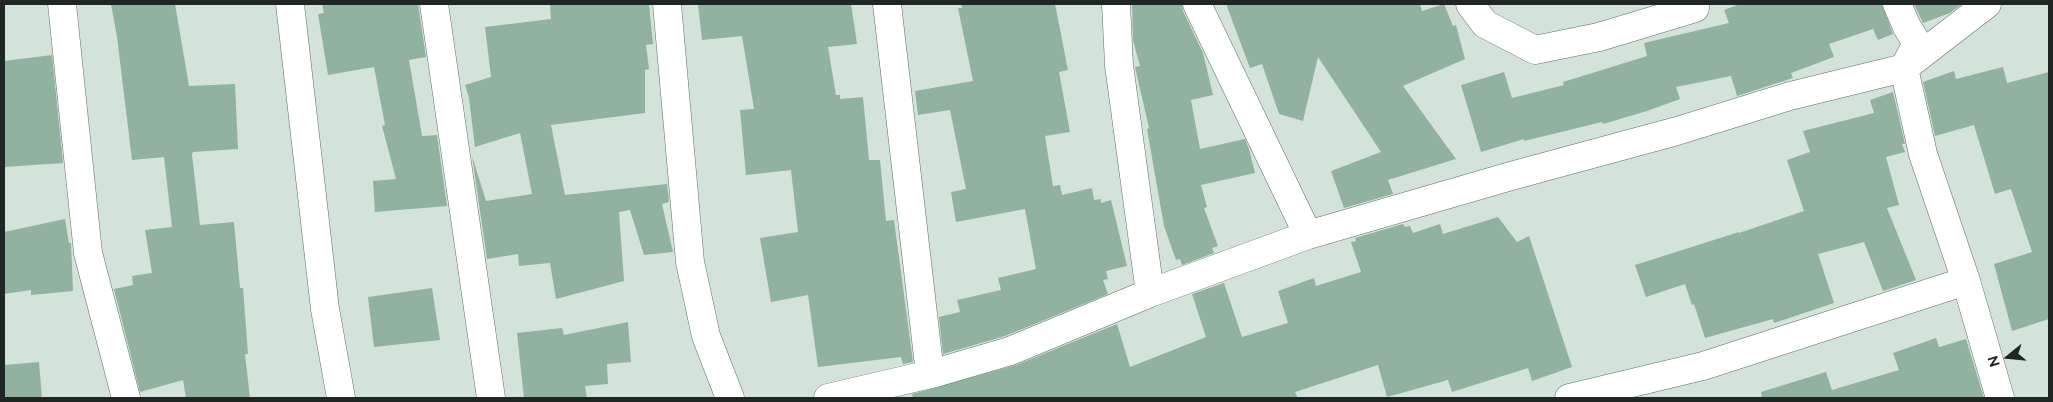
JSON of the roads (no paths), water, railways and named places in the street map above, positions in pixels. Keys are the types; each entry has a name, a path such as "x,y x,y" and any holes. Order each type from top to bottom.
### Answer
{"street":[{"path":"62,4 88,253 126,398"},
{"path":"290,4 325,309 341,398"},
{"path":"434,4 491,398"},
{"path":"667,4 690,262 706,336 730,398"},
{"path":"887,4 930,374"},
{"path":"1116,4 1119,65 1150,293"},
{"path":"1197,4 1308,235"},
{"path":"1470,4 1485,24 1535,50 1599,37 1695,8 1693,4"},
{"path":"1897,4 1907,27 1917,43 1904,68 1923,154 1966,281 2000,398"},
{"path":"828,398 930,374 1010,351 1150,293 1308,235 1511,176 1677,131 1790,96 1904,68 1987,4"},
{"path":"1569,398 1703,366 1966,281"}]}
